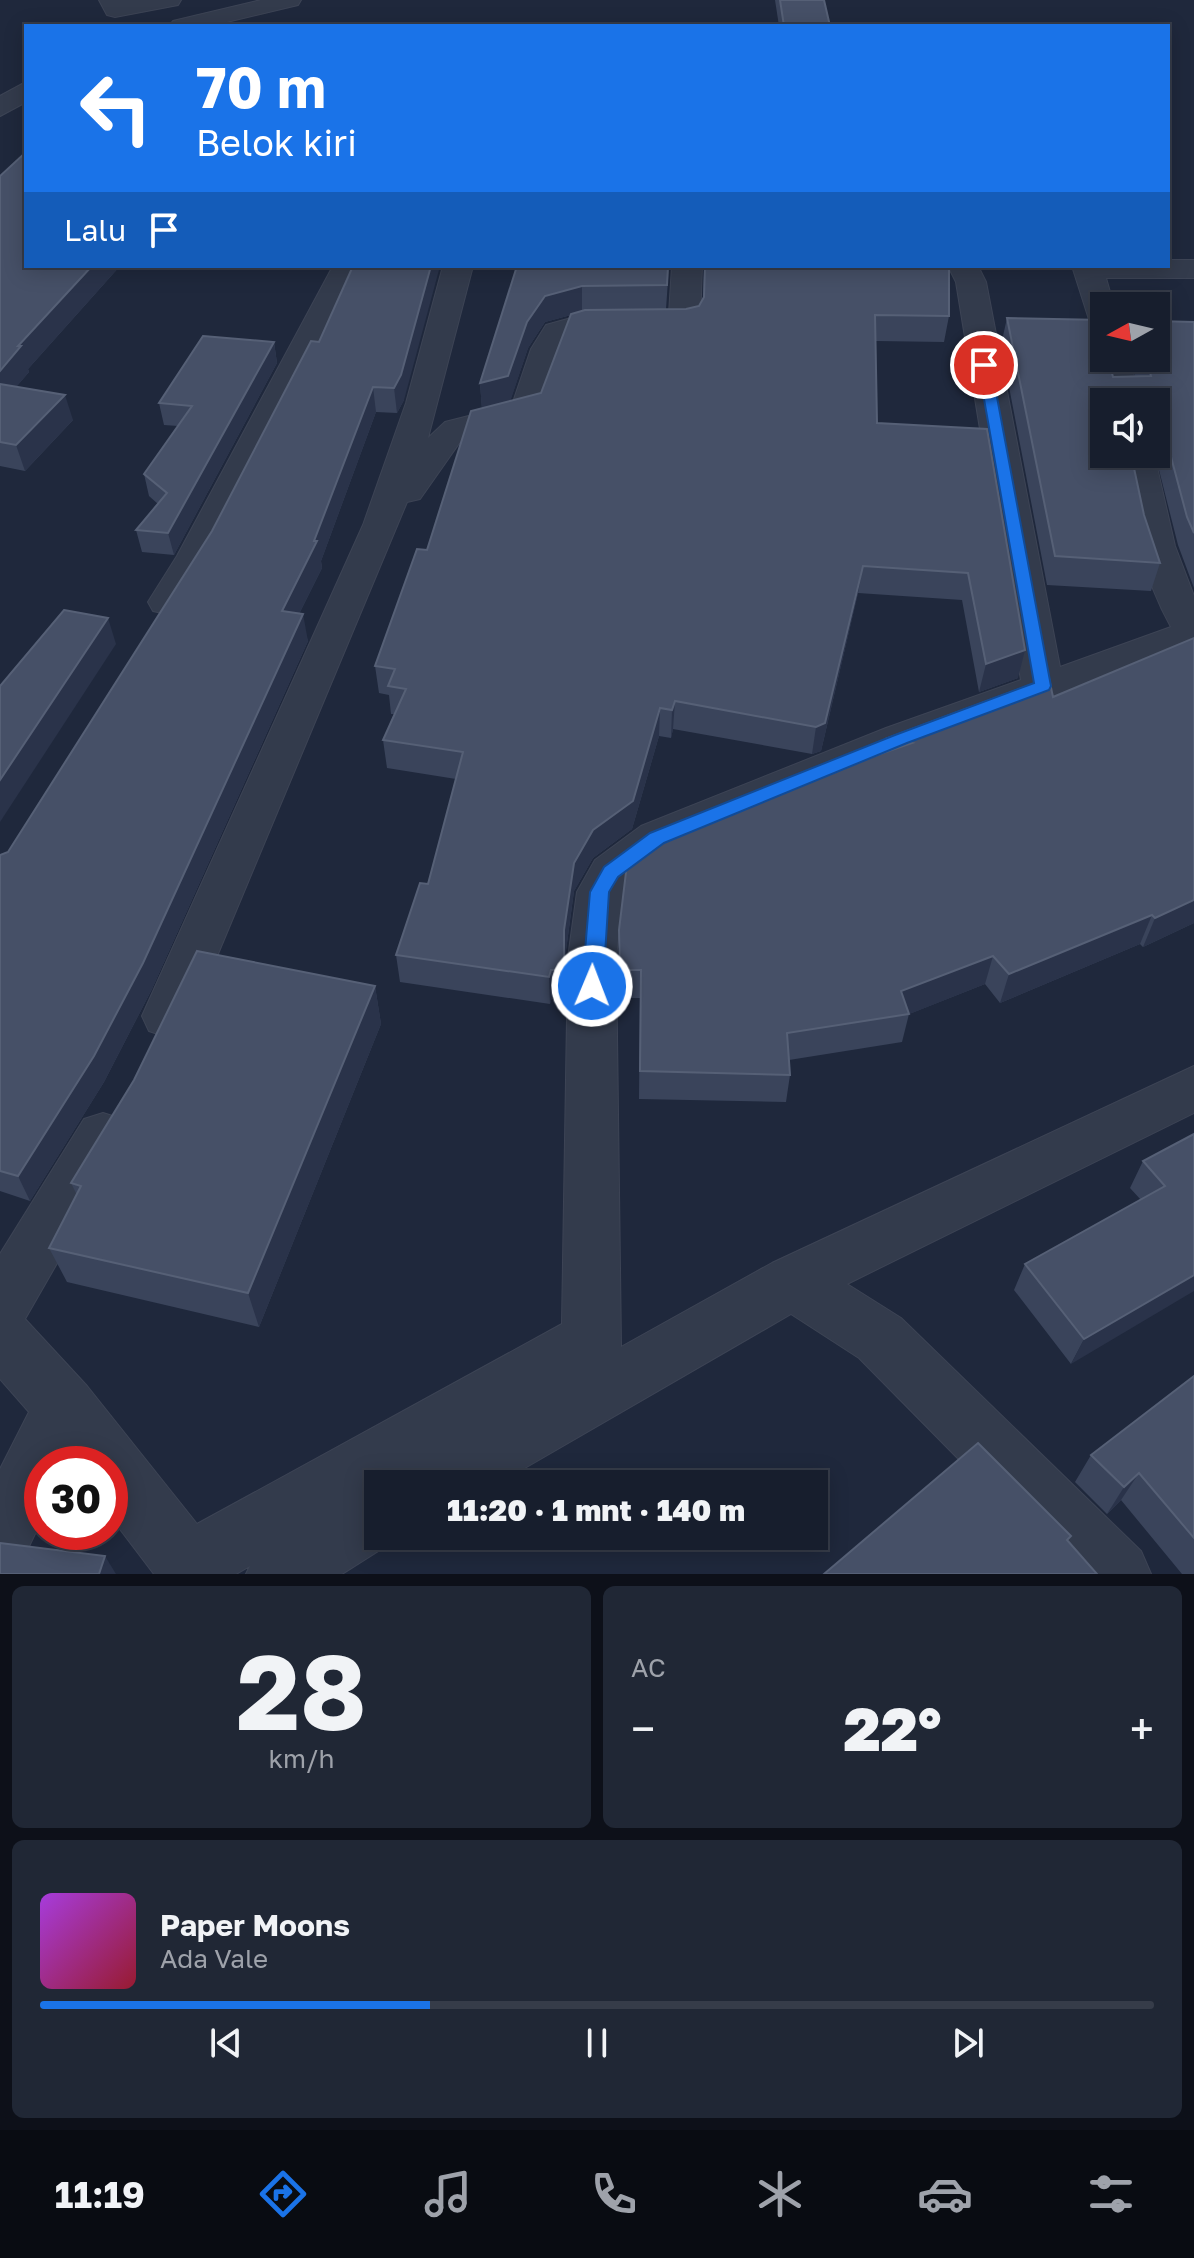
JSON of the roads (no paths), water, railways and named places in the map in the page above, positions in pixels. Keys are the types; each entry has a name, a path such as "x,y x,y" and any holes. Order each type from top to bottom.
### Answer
{"street":[{"path":"109,10 170,0"},
{"path":"192,24 300,4"},
{"path":"246,24 300,4"},
{"path":"0,108 24,91"},
{"path":"0,132 24,115"},
{"path":"145,637 196,556 347,268"},
{"path":"146,1058 180,990 381,525 423,403 457,268"},
{"path":"381,525 448,435 463,426 527,412 547,349 557,332 582,324 683,324 686,319 687,268"},
{"path":"964,268 971,282 1007,502 1043,686"},
{"path":"1095,292 1088,268 1194,269"},
{"path":"591,1367 592,958 600,892 611,872 657,838 901,739 1194,633 1158,563 1140,468"},
{"path":"128,1487 192,1569 591,1367 792,1282 1194,1088"},
{"path":"0,1307 126,1099"},
{"path":"792,1282 880,1338 1118,1574"},
{"path":"0,1335 96,1446"},
{"path":"455,1470 591,1367"},
{"path":"0,1536 65,1407"},
{"path":"279,1574 364,1525"}]}
